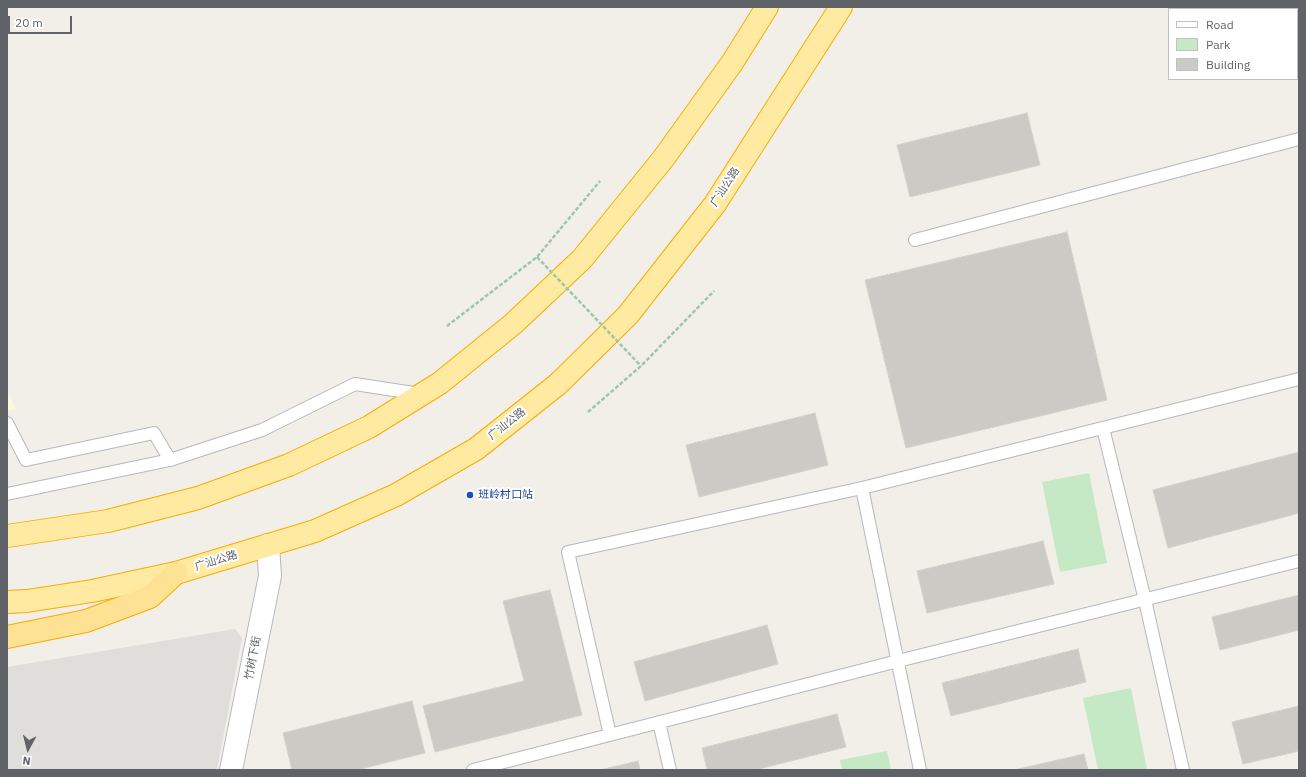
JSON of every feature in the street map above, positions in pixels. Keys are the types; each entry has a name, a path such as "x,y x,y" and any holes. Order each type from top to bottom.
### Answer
{"highway":[{"path":"7,536 108,521 198,498 288,465 368,427 440,383 513,324 582,259 663,159 732,63 767,7"},
{"name":"广汕公路","path":"7,602 27,601 92,591 176,573 315,531 396,495 476,449 558,384 628,315 714,204 841,7"},
{"path":"7,637 86,621 150,597 176,573"}],"street":[{"name":"竹树下街","path":"231,770 270,576 268,545"}],"lane":[{"path":"915,240 1299,139"},
{"path":"610,735 568,552 862,488 1299,379"},
{"path":"7,494 170,460 262,430 355,384 421,394"},
{"path":"7,423 26,460 154,433 170,460"},
{"path":"1103,428 1145,600 1183,770"},
{"path":"862,488 920,770"},
{"path":"473,770 898,661 1299,561"},
{"path":"659,722 670,770"}],"path":[{"path":"447,326 537,257 600,181"},
{"path":"537,257 641,366"},
{"path":"588,412 641,366 714,291"}],"shaded area":[{"path":"7,391 16,409 7,410"},
{"path":"235,629 242,638 217,770 7,770 7,667"}],"green space":[{"path":"1089,473 1107,563 1060,572 1042,482"},
{"path":"1131,688 1147,770 1098,770 1083,698"},
{"path":"887,751 891,770 842,770 840,760"}],"building":[{"path":"1027,113 1040,165 910,197 897,145"},
{"path":"1067,232 1107,400 906,448 865,280"},
{"path":"815,413 828,465 699,497 686,445"},
{"path":"1299,452 1299,513 1168,548 1153,490"},
{"path":"1043,541 1054,584 927,613 917,571"},
{"path":"550,590 582,715 435,752 423,706 524,681 503,601"},
{"path":"1299,595 1299,630 1220,650 1212,617"},
{"path":"767,625 778,664 645,701 634,662"},
{"path":"1078,649 1086,682 951,716 942,683"},
{"path":"412,701 425,753 357,770 292,770 283,733"},
{"path":"1299,706 1299,751 1243,764 1232,722"},
{"path":"837,714 846,747 755,770 707,770 702,748"},
{"path":"1084,754 1088,770 1014,770"},
{"path":"638,761 640,770 600,770"}],"place":[{"name":"班岭村口站","path":"470,495"}]}
